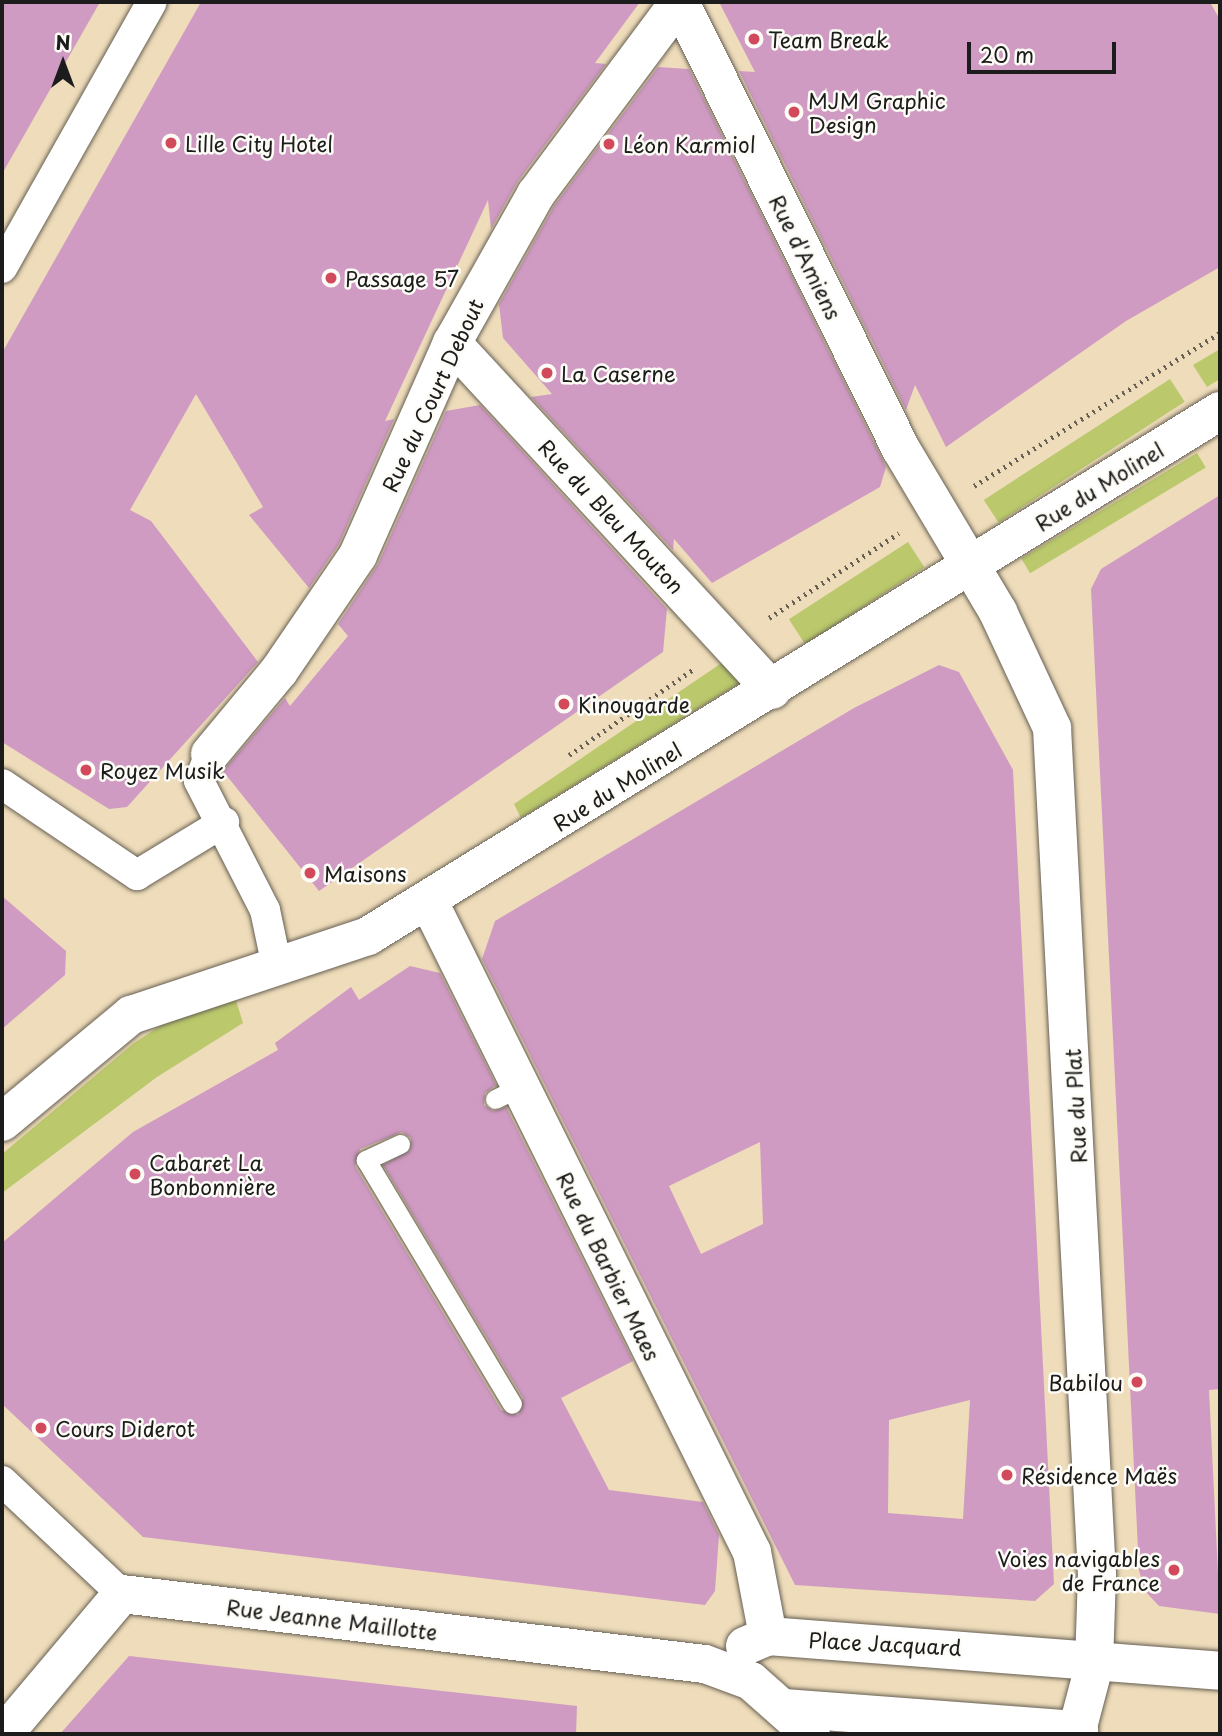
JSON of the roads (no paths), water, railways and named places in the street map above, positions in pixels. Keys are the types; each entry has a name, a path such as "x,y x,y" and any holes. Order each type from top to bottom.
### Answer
{"street":[{"path":"2,268 152,2"},
{"name":"Rue du Court Debout","path":"210,754 279,671 358,555 452,343 536,194 680,2"},
{"name":"Rue d'Amiens","path":"680,2 937,509 970,567"},
{"name":"Rue du Bleu Mouton","path":"452,343 772,690"},
{"name":"Rue du Molinel","path":"2,1122 131,1015 368,936 429,902 1220,411"},
{"name":"Rue du Plat","path":"970,567 1037,688 1058,761 1097,1574 1094,1666"},
{"path":"210,754 199,781 224,822 265,910 277,967"},
{"path":"2,784 137,875 224,822"},
{"name":"Rue du Barbier Maes","path":"429,902 508,1093 751,1552 768,1636"},
{"path":"2,1481 122,1594 4,1734"},
{"name":"Rue Jeanne Maillotte","path":"122,1594 705,1664"},
{"name":"Place Jacquard","path":"705,1664 768,1636 1026,1652 1094,1666 1220,1671"},
{"path":"705,1664 751,1681 811,1734"},
{"path":"784,1708 1077,1732 1094,1666"}],"lane":[{"path":"400,1144 366,1160 512,1404"}],"place":[{"name":"Team Break","path":"754,39"},
{"name":"MJM Graphic Design","path":"794,112"},
{"name":"Lille City Hotel","path":"171,143"},
{"name":"Léon Karmiol","path":"609,144"},
{"name":"Passage 57","path":"331,278"},
{"name":"La Caserne","path":"547,373"},
{"name":"Kinougarde","path":"564,704"},
{"name":"Royez Musik","path":"86,770"},
{"name":"Maisons","path":"310,873"},
{"name":"Cabaret La Bonbonnière","path":"135,1174"},
{"name":"Babilou","path":"1137,1382"},
{"name":"Cours Diderot","path":"41,1428"},
{"name":"Résidence Maës","path":"1007,1475"},
{"name":"Voies navigables de France","path":"1174,1570"}]}
